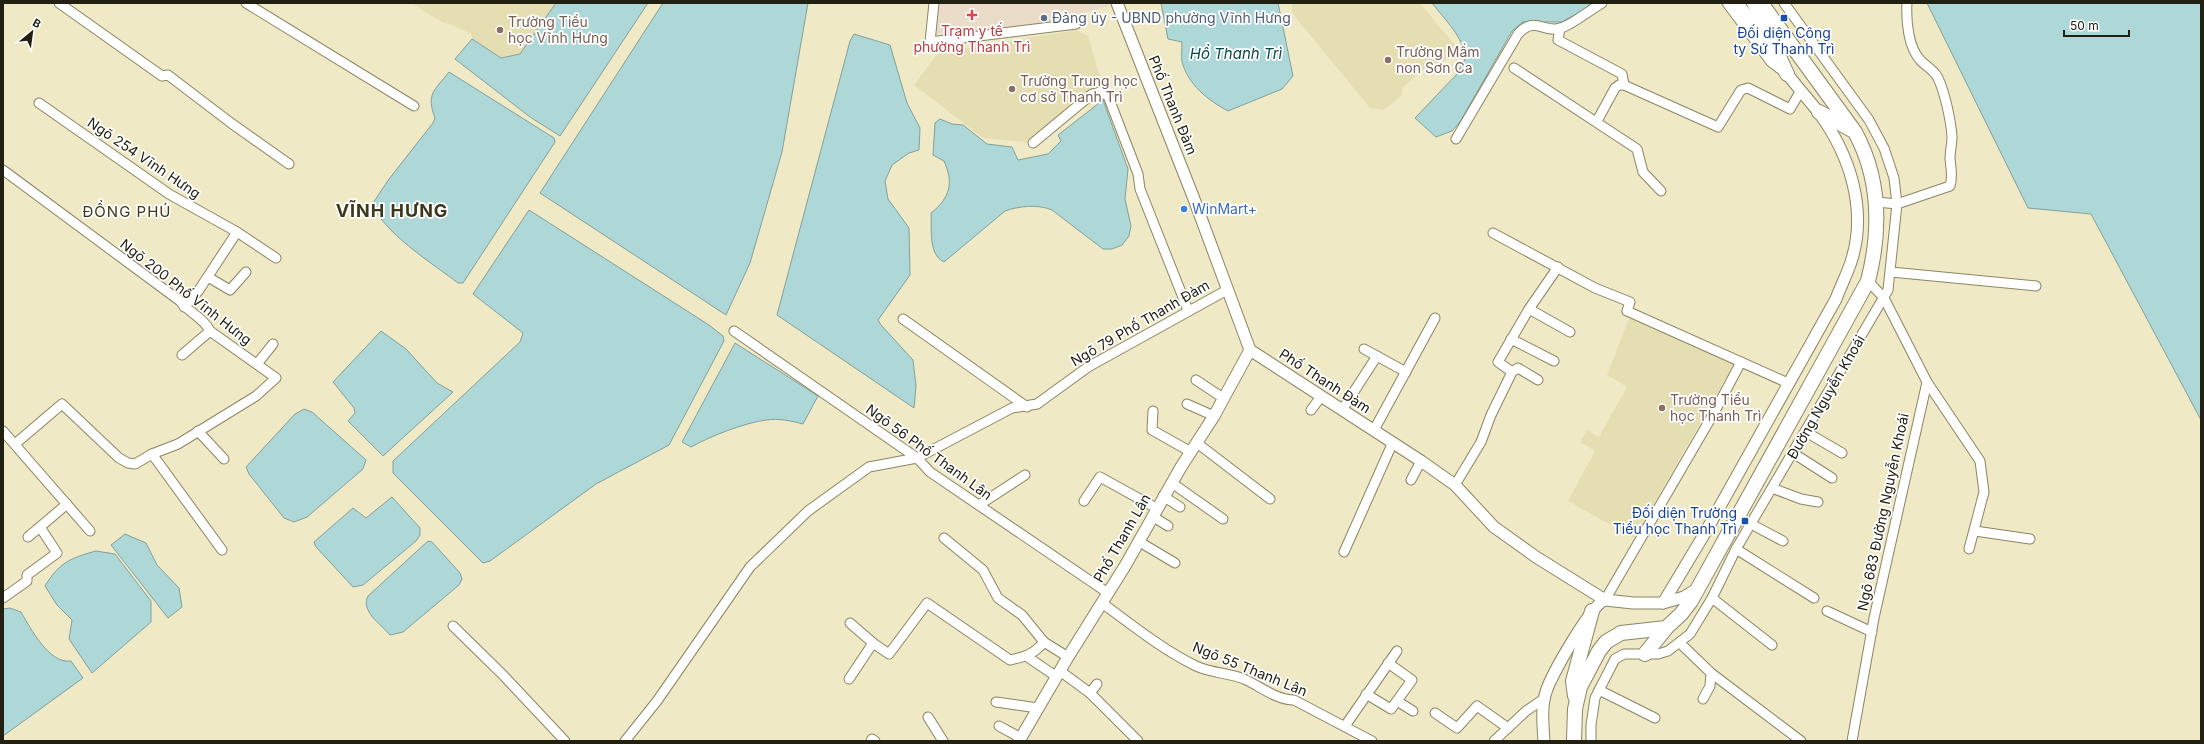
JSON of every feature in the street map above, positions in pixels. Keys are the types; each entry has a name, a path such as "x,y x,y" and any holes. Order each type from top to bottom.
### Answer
{"main road":[{"path":"1754,3 1787,74"},
{"name":"Đường Nguyễn Khoái","path":"1645,654 1666,628 1681,614 1697,589 1862,295 1868,281 1874,248 1877,202 1872,175 1865,151 1855,132 1761,3"},
{"path":"1819,112 1855,132"},
{"path":"1574,741 1576,700 1573,681 1592,611"},
{"path":"1576,700 1592,663 1606,642 1622,633 1666,628"}],"street":[{"path":"59,3 162,76 168,75 227,120 289,164"},
{"path":"246,3 414,106"},
{"path":"934,3 930,42 1076,24"},
{"name":"Phố Thanh Đàm","path":"1117,3 1194,199 1250,350 1287,373 1320,398 1393,442 1455,485 1494,527 1536,557 1604,600 1633,603 1663,603 1684,597 1697,589"},
{"path":"1456,139 1518,34 1524,27 1530,25 1560,28 1602,3"},
{"path":"1727,3 1771,62 1787,74"},
{"path":"1663,603 1705,533 1836,299 1851,261 1857,230 1855,190 1850,169 1843,152 1819,112 1800,92 1738,3"},
{"name":"Đường Nguyễn Khoái","path":"1592,741 1593,707 1598,690 1613,663 1619,656 1624,654 1645,654 1668,651 1680,644 1699,622 1736,549 1888,290 1897,204 1894,178 1884,148 1869,120 1784,3"},
{"path":"1877,202 1897,204 1950,186 1952,177 1950,159 1952,139 1939,78 1934,71 1922,62 1913,47 1909,28 1907,3"},
{"path":"1560,28 1558,40 1622,74 1624,85"},
{"path":"1514,68 1597,121 1610,132 1637,149 1643,172 1661,191"},
{"path":"1597,121 1615,88 1619,85 1624,85 1718,127 1741,90 1748,88 1790,109 1800,92"},
{"path":"1033,142 1092,94 1100,92 1108,96 1138,174 1140,189 1188,310"},
{"name":"Ngõ 254 Vĩnh Hưng","path":"39,103 169,194 238,232 276,258"},
{"name":"Ngõ 200 Phố Vĩnh Hưng","path":"3,170 174,297 184,307 207,324 210,331 276,378 256,396 198,431"},
{"path":"184,307 208,277 238,232"},
{"path":"1493,233 1595,288 1630,302 1627,311 1788,383"},
{"path":"1512,372 1498,362 1529,309 1558,267"},
{"path":"208,277 230,290 246,272"},
{"path":"1891,272 2036,286"},
{"path":"1868,281 1884,298 1927,382 1980,461 1984,492 1975,531 1969,549"},
{"name":"Ngõ 79 Phố Thanh Đàm","path":"625,741 657,701 750,567 808,511 869,467 917,458 1012,408 1027,407 1038,404 1088,367 1188,310 1227,290"},
{"path":"1529,309 1570,332"},
{"path":"1374,430 1435,318"},
{"path":"903,319 1027,407"},
{"path":"182,355 210,331"},
{"name":"Ngõ 56 Phố Thanh Lân","path":"734,331 917,458 930,472 1108,593"},
{"path":"1511,339 1554,361"},
{"path":"257,364 273,344"},
{"path":"1364,349 1406,372"},
{"name":"Phố Thanh Lân","path":"1020,739 1068,657 1108,593 1163,496 1214,416 1250,350"},
{"path":"1342,410 1377,356"},
{"path":"1544,741 1545,698 1548,687 1562,660 1592,611 1598,603 1604,600 1715,411 1741,362"},
{"path":"1455,485 1481,442 1491,415 1512,372 1518,368 1538,380"},
{"path":"1196,380 1223,398"},
{"name":"Ngõ 683 Đường Nguyễn Khoái","path":"1852,741 1872,632 1927,382"},
{"path":"1311,410 1320,398"},
{"path":"15,444 62,404 123,461 135,464 152,454 178,444 198,431 224,459"},
{"path":"1187,404 1214,416"},
{"path":"1153,411 1152,430 1194,447 1270,499"},
{"path":"3,431 90,531"},
{"path":"1806,432 1842,453"},
{"path":"1344,552 1393,442"},
{"path":"1793,453 1832,478"},
{"path":"152,454 222,550"},
{"path":"1411,480 1421,461"},
{"path":"979,506 1025,475"},
{"path":"1084,501 1100,477 1154,512 1168,526"},
{"path":"1172,483 1223,519"},
{"path":"1772,488 1801,499 1818,502"},
{"path":"1163,496 1180,507"},
{"path":"28,537 67,504"},
{"path":"1751,524 1783,541"},
{"path":"3,598 27,581 27,575 57,552 40,527"},
{"path":"1975,531 2030,539"},
{"path":"944,538 983,570 998,598 1022,615 1044,642 1068,657"},
{"path":"1138,541 1175,563"},
{"path":"1736,549 1814,598"},
{"path":"1712,598 1772,646"},
{"path":"850,623 873,643 889,654 927,603 1010,660 1036,652 1044,642"},
{"name":"Ngõ 55 Thanh Lân","path":"1102,603 1150,638 1196,666 1242,678 1274,695 1286,700 1294,700 1372,741"},
{"path":"1827,611 1872,632"},
{"path":"453,626 502,674 565,741"},
{"path":"849,679 873,643"},
{"path":"1680,644 1711,673 1801,741"},
{"path":"1345,726 1397,651"},
{"path":"1026,656 1090,693 1138,741"},
{"path":"1366,694 1391,709 1412,680 1388,663"},
{"path":"1703,699 1710,686 1711,673"},
{"path":"1090,693 1097,684"},
{"path":"1598,690 1655,718"},
{"path":"1494,741 1545,698"},
{"path":"1397,700 1413,711"},
{"path":"996,702 1038,708"},
{"path":"1435,713 1456,728 1478,706 1508,728"},
{"path":"928,717 943,741"},
{"path":"999,726 1020,739"},
{"path":"871,741 872,739 875,741"}],"shaded area":[{"name":"Trường Tiểu học Vĩnh Hưng","path":"411,3 556,3 520,54 501,58 472,39 471,34 444,23"},
{"path":"939,3 1108,3 1109,6 1080,14 1082,21 934,35"},
{"name":"Trường Mầm non Sơn Ca","path":"1292,3 1420,3 1458,49 1434,70 1423,70 1403,87 1402,95 1384,110 1370,108 1292,13"},
{"name":"Trường Trung học cơ sở Thanh Trì","path":"1076,30 1088,36 1105,93 1036,143 983,138 914,85 938,53"},
{"name":"Trường Tiểu học Thanh Trì","path":"1630,316 1734,364 1634,538 1568,501 1595,451 1580,442 1587,430 1599,437 1627,387 1607,375"}],"water":[{"path":"556,3 648,3 560,136 530,117 455,59 472,39 501,58 520,54"},
{"path":"663,3 808,3 782,152 750,263 726,315 540,193"},
{"name":"Hồ Thanh Trì","path":"1161,3 1278,3 1293,76 1282,89 1228,111 1206,97 1189,77 1182,61 1182,42 1168,39"},
{"path":"1432,3 1596,3 1562,22 1523,22 1512,31 1460,122 1452,131 1436,137 1415,118 1457,74 1465,59 1464,51 1458,36"},
{"path":"1927,3 2201,3 2201,420 2091,214 2028,208"},
{"path":"854,34 890,45 907,103 920,128 919,150 909,153 892,165 885,181 888,199 909,228 910,275 878,320 913,360 916,386 914,408 777,315 850,41"},
{"path":"449,72 554,138 555,142 463,283 458,283 397,236 377,213 373,203 389,179 433,123 435,118 431,103 433,93"},
{"path":"1103,100 1128,169 1125,199 1131,226 1129,236 1122,245 1112,249 1103,249 1052,210 1028,206 1005,211 944,262 939,258 933,247 931,234 931,213 946,196 949,176 944,161 933,155 935,123 940,119 952,124 963,125 987,144 1012,147 1018,160 1048,154 1061,141 1058,135"},
{"path":"529,210 709,325 723,336 724,341 669,445 596,484 490,561 483,563 393,473 393,461 520,342 523,333 473,294"},
{"path":"381,331 406,349 437,383 453,392 383,456 348,421 355,413 354,408 333,382"},
{"path":"735,343 818,396 803,424 771,419 728,430 691,447 682,442"},
{"path":"304,409 312,412 366,460 363,469 307,517 294,522 284,518 249,474 246,467 295,414"},
{"path":"392,497 420,528 420,535 416,541 363,585 353,587 316,547 314,542 353,508 366,518"},
{"path":"125,534 146,543 157,565 179,588 182,607 168,618 111,545"},
{"path":"428,541 432,542 460,573 462,579 459,585 403,632 390,635 369,612 366,602 368,596"},
{"path":"96,551 115,554 151,601 151,622 92,673 69,639 72,620 57,605 45,586 55,572 66,562"},
{"path":"10,608 21,612 35,636 48,651 55,657 71,661 83,678 3,736 3,609"}],"place":[{"name":"Trạm y tế phường Thanh Trì","path":"972,15"},
{"name":"Đảng ủy - UBND phường Vĩnh Hưng","path":"1044,18"},
{"name":"Đối diện Công ty Sứ Thanh Trì","path":"1784,18"},
{"name":"Trường Tiểu học Vĩnh Hưng","path":"500,30"},
{"name":"Trường Mầm non Sơn Ca","path":"1388,60"},
{"name":"Trường Trung học cơ sở Thanh Trì","path":"1012,89"},
{"name":"WinMart+","path":"1184,209"},
{"name":"Trường Tiểu học Thanh Trì","path":"1662,408"},
{"name":"Đối diện Trường Tiểu học Thanh Trì","path":"1745,521"}],"district":[{"name":"VĨNH HƯNG","path":"392,211"},
{"name":"ĐỒNG PHÚ","path":"127,212"}]}
